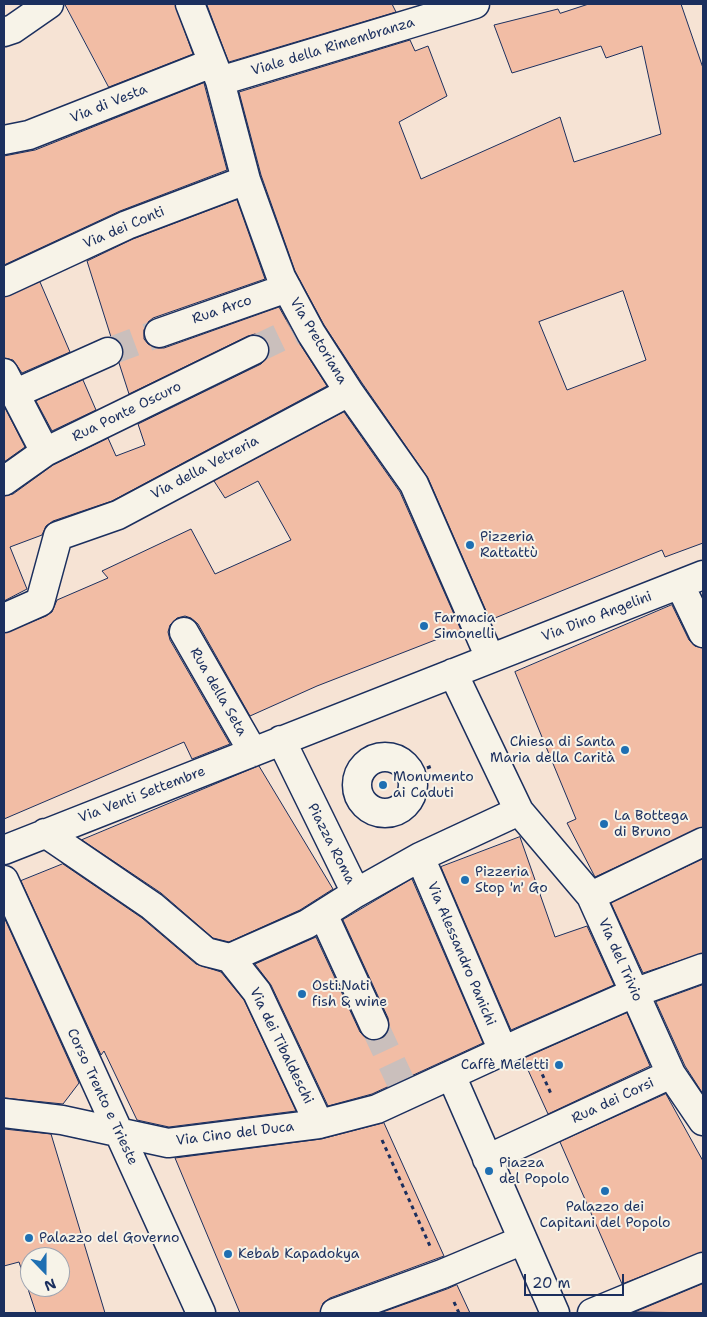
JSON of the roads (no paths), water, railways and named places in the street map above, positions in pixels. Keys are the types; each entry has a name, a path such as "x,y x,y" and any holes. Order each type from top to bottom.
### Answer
{"street":[{"path":"4,32 13,29 50,4"},
{"name":"Via Pretoriana","path":"190,4 216,72 246,180 302,327 414,484 490,658"},
{"name":"Viale della Rimembranza","path":"216,72 475,4"},
{"name":"Via di Vesta","path":"4,140 29,135 216,72"},
{"name":"Via dei Conti","path":"4,282 127,225 246,180"},
{"name":"Rua Arco","path":"159,333 287,288"},
{"name":"Rua Ponte Oscuro","path":"4,481 45,452 254,350"},
{"path":"45,452 9,383 108,352"},
{"name":"Via della Vetreria","path":"4,618 40,602 58,536 118,514 349,392"},
{"path":"692,580 703,633"},
{"name":"Via Dino Angelini","path":"490,658 692,580"},
{"name":"Rua della Seta","path":"184,632 253,752"},
{"path":"281,740 490,658"},
{"path":"453,672 519,811"},
{"name":"Via Venti Settembre","path":"4,850 281,740"},
{"name":"Piazza Roma","path":"281,740 356,893 420,857 519,811"},
{"path":"369,748 384,757 396,759 405,765 423,770 414,786 411,797 397,820 349,798 365,765 369,748"},
{"name":"Via del Trivio","path":"519,811 592,896 671,1074 702,1114"},
{"path":"45,833 152,906 206,952 230,958 307,924 356,893"},
{"path":"592,896 703,842"},
{"name":"Via Alessandro Panichi","path":"420,857 516,1045"},
{"name":"Corso Trento e Trieste","path":"4,880 201,1313"},
{"path":"323,914 374,1025"},
{"name":"Via dei Tibaldeschi","path":"230,958 257,992 319,1124"},
{"path":"555,1313 451,1075 634,993 703,968"},
{"name":"Rua dei Corsi","path":"487,1159 671,1074"},
{"name":"Via Cino del Duca","path":"4,1113 62,1120 168,1143 319,1124 373,1110 405,1092 451,1075"},
{"path":"335,1313 446,1272 523,1240"},
{"path":"592,1313 703,1267"}],"tunnel":[{"path":"254,350 298,329"},
{"path":"108,352 159,333"},
{"path":"374,1025 404,1089"}],"place":[{"name":"Pizzeria Rattattù","path":"470,545"},
{"name":"Farmacia Simonelli","path":"424,626"},
{"name":"Chiesa di Santa Maria della Carità","path":"625,750"},
{"name":"Monumento ai Caduti","path":"383,785"},
{"name":"La Bottega di Bruno","path":"604,824"},
{"name":"Pizzeria Stop 'n' Go","path":"465,880"},
{"name":"Osti.Nati fish & wine","path":"302,994"},
{"name":"Caffè Meletti","path":"559,1065"},
{"name":"Piazza del Popolo","path":"489,1171"},
{"name":"Palazzo dei Capitani del Popolo","path":"605,1191"},
{"name":"Palazzo del Governo","path":"29,1238"},
{"name":"Kebab Kapadokya","path":"228,1254"}]}
